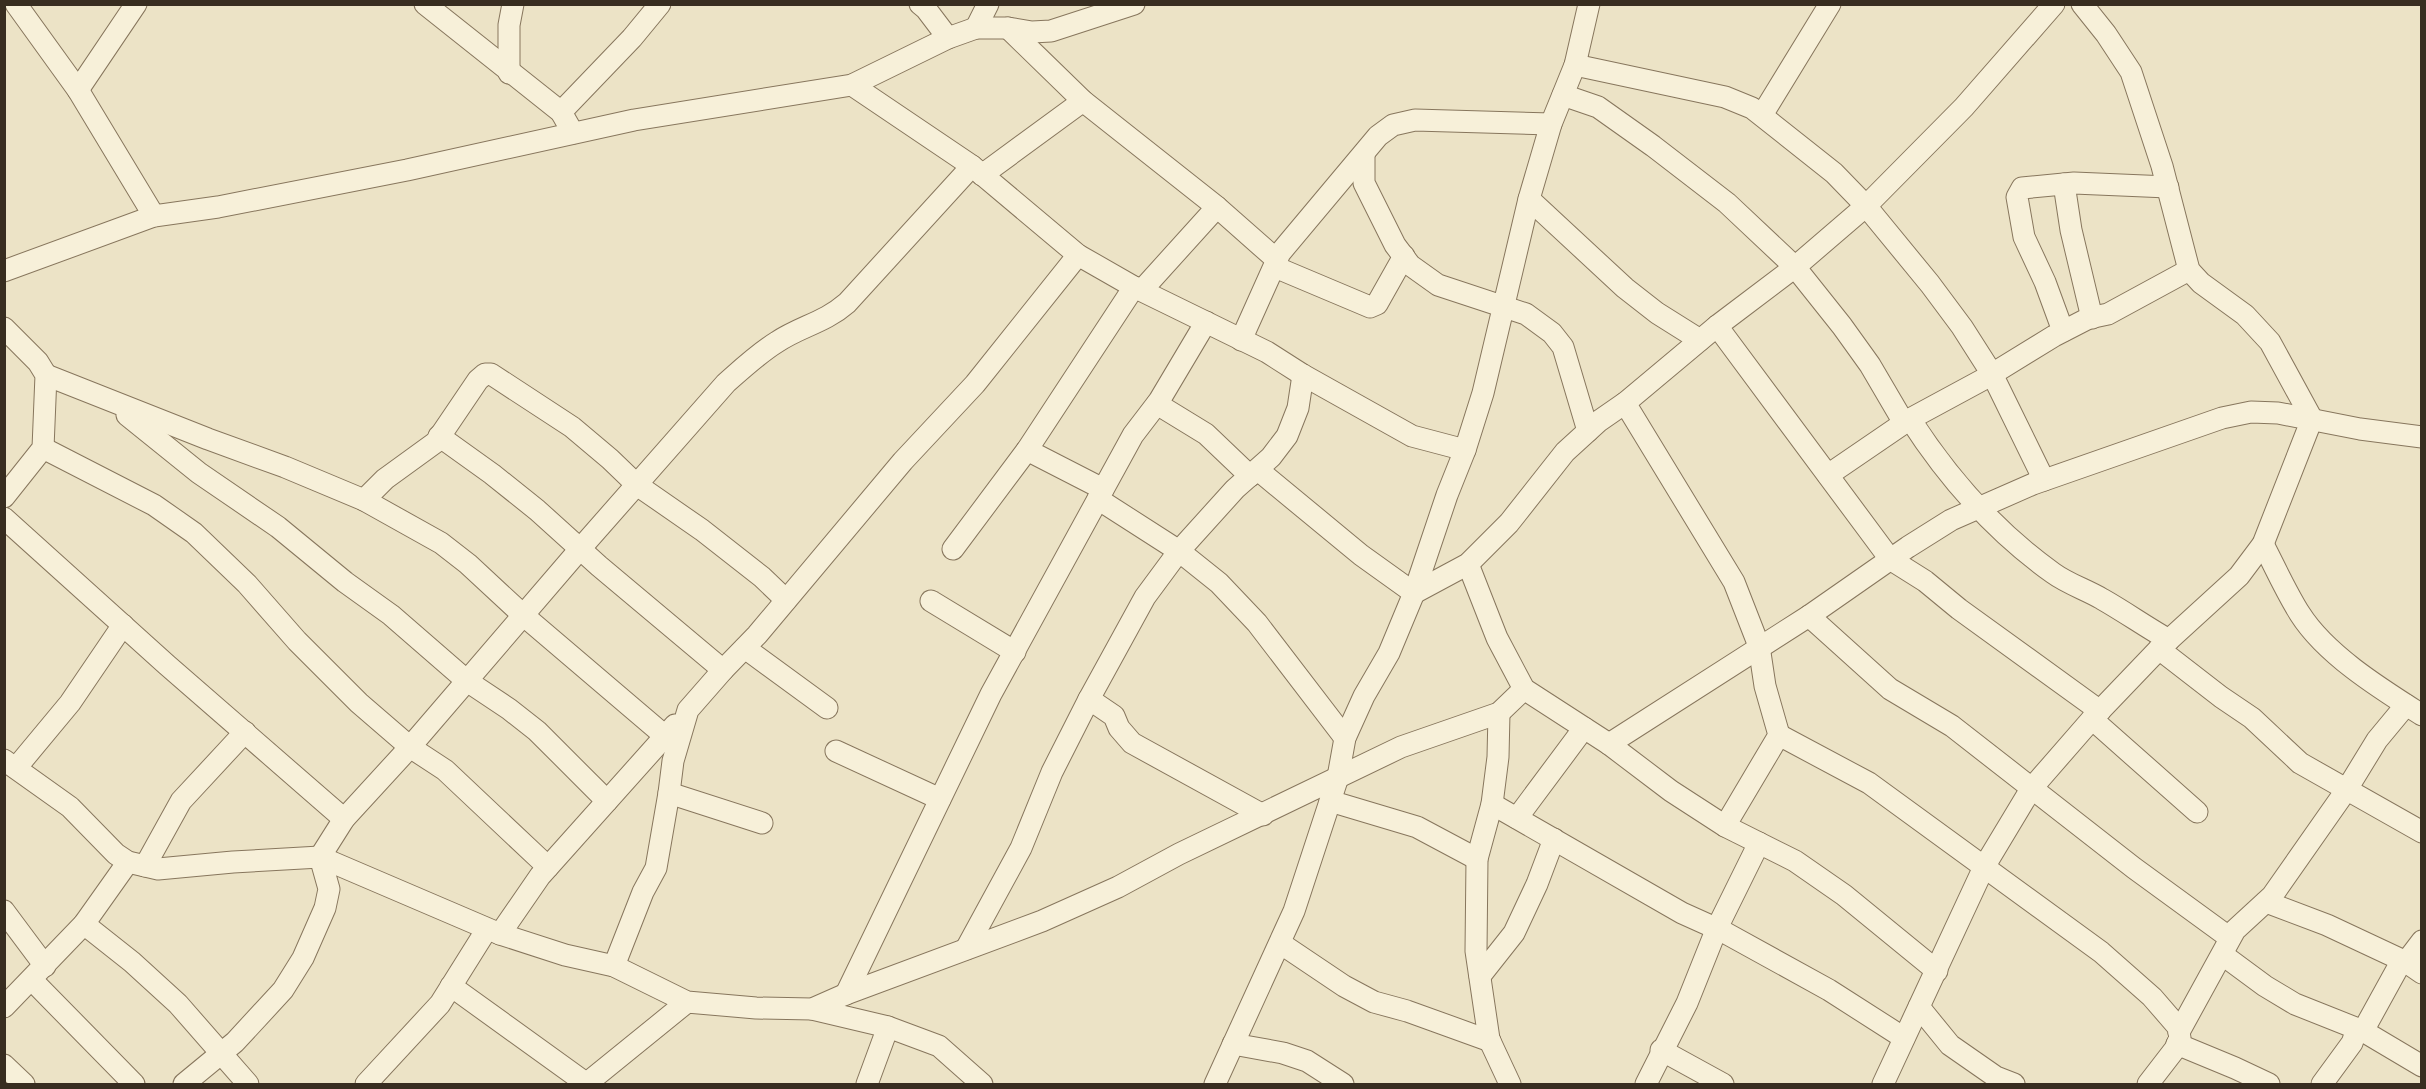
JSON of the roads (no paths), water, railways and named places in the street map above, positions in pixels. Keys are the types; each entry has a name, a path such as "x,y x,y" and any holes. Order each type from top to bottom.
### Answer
{"street":[{"path":"16,4 78,90 154,216"},
{"path":"78,90 136,4"},
{"path":"425,4 561,112 573,133"},
{"path":"509,73 509,25 513,4"},
{"path":"561,112 632,38 660,4"},
{"path":"920,4 948,38"},
{"path":"976,28 988,4"},
{"path":"4,271 154,216 241,203 634,120 852,86 948,38 976,28 1051,31 1134,4"},
{"path":"1215,1084 1294,911 1338,777 1345,738 1364,696 1389,653 1414,593 1447,495 1465,450 1483,393 1528,199 1551,124 1575,65 1589,4"},
{"path":"1761,115 1830,4"},
{"path":"1414,593 1468,564 1509,523 1565,452 1588,431 1717,326 1795,267 1866,206 1964,107 2054,4"},
{"path":"1883,1084 1984,867 2031,789 2096,715 2164,644 2239,576 2264,544 2312,419 2270,342 2245,315 2201,284 2189,270 2168,187 2131,72 2106,34 2082,4"},
{"path":"1008,28 1083,101 1217,207 1276,264 1371,307 1377,304 1404,256"},
{"path":"1575,65 1725,96 1752,108 1834,173 1866,206 1930,284 1992,374 2044,480"},
{"path":"852,86 977,170 1078,255 1138,288 1267,352 1412,436 1465,450"},
{"path":"1563,94 1598,107 1653,146 1727,203 1795,267 1842,326 1907,421 1979,508 2016,544 2055,574 2102,599 2164,644 2221,697 2252,718 2300,763 2421,831"},
{"path":"184,1084 235,1042 283,990 303,958 325,908 329,889 320,858 344,819 410,747 726,383 779,340 832,316 977,170 1083,101"},
{"path":"1240,340 1285,246 1378,136 1393,125 1415,120 1551,124"},
{"path":"1364,154 1364,183 1410,265 1438,285 1526,314 1552,333 1563,347 1588,431"},
{"path":"2063,331 2045,282 2027,248 2016,197 2022,188 2064,184 2168,187"},
{"path":"2064,184 2092,318"},
{"path":"1528,199 1625,288 1657,313 1700,340"},
{"path":"953,549 1027,450 1138,288 1217,207"},
{"path":"366,1084 440,1004 451,986 548,867 745,648 903,461 975,384 1078,255"},
{"path":"1827,475 1907,421 2063,331 2092,318 2108,314 2189,270"},
{"path":"846,994 991,694 1133,435 1157,404 1206,322"},
{"path":"1717,326 1890,559 1924,581 2096,715 2197,812"},
{"path":"4,328 38,362 46,375 43,448 4,497"},
{"path":"364,500 385,479 436,442 478,380 485,374 490,374 572,427 637,485 702,530 786,600"},
{"path":"46,375 285,467 364,500 441,543 665,736"},
{"path":"966,949 1021,848 1052,772 1089,699 1145,597 1179,551 1287,436 1298,408 1304,375"},
{"path":"111,401 199,473 278,527 345,582 392,615 466,681 537,731 608,801"},
{"path":"1625,403 1734,582 1760,646 1765,686 1779,735 1869,783 2101,952 2152,997 2178,1027 2178,1038"},
{"path":"1157,404 1206,434 1361,555 1414,593"},
{"path":"1609,744 1809,616 1890,559 1951,520 2044,480 2222,418 2251,412 2278,412 2360,429 2421,437"},
{"path":"440,436 501,481 723,670"},
{"path":"43,448 138,496 185,525 247,584 297,641 359,703 410,747 445,771 548,867"},
{"path":"1027,450 1100,494 1213,578 1257,623 1345,738"},
{"path":"4,518 344,819"},
{"path":"2148,1084 2178,1038 2241,923 2266,902 2347,789 2377,740 2414,710 2347,663 2318,637 2300,615 2264,544"},
{"path":"1468,564 1497,638 1524,689 1609,744 1671,791 1725,826 1795,861 1844,895 1937,971"},
{"path":"931,601 1015,652"},
{"path":"1809,616 1890,689 1952,726 2134,868 2227,946 2265,986 2295,1004 2360,1030 2421,1066"},
{"path":"123,625 70,703 10,764 70,807 116,854 137,864 158,869 233,862 320,858 494,932 565,955 614,966 687,1002 756,1008 812,1009 888,1027 939,1046 982,1084"},
{"path":"745,648 827,708"},
{"path":"812,1009 846,994 1042,921 1118,887 1179,854 1401,747 1499,714 1524,689"},
{"path":"1089,699 1114,716 1119,728 1132,742 1263,815"},
{"path":"614,966 643,892 656,868 675,750 688,710"},
{"path":"1499,714 1498,757 1492,804 1477,859 1476,951 1490,1041 1510,1084"},
{"path":"1516,818 1584,728"},
{"path":"4,1007 84,924 137,864 181,801 245,732"},
{"path":"1725,826 1779,735"},
{"path":"836,750 940,799"},
{"path":"669,793 762,823"},
{"path":"1330,801 1417,827 1477,859"},
{"path":"1492,804 1682,914 1717,928 1829,990 1904,1038"},
{"path":"1480,976 1514,933 1537,885 1554,839"},
{"path":"1646,1084 1661,1050 1687,1003 1717,928 1759,843"},
{"path":"2266,902 2327,926 2410,966"},
{"path":"4,911 38,973 134,1084"},
{"path":"84,924 132,962 178,1004 248,1084"},
{"path":"2322,1084 2360,1030 2410,966 2421,941"},
{"path":"1280,943 1344,986 1374,1002 1407,1011 1490,1041"},
{"path":"451,986 587,1084 687,1002"},
{"path":"1919,1007 1950,1045 1996,1077 2014,1084"},
{"path":"867,1084 888,1027"},
{"path":"2178,1038 2269,1084"},
{"path":"1233,1044 1283,1053 1307,1061 1343,1084"},
{"path":"1661,1050 1723,1084"},
{"path":"4,1065 24,1084"}]}
